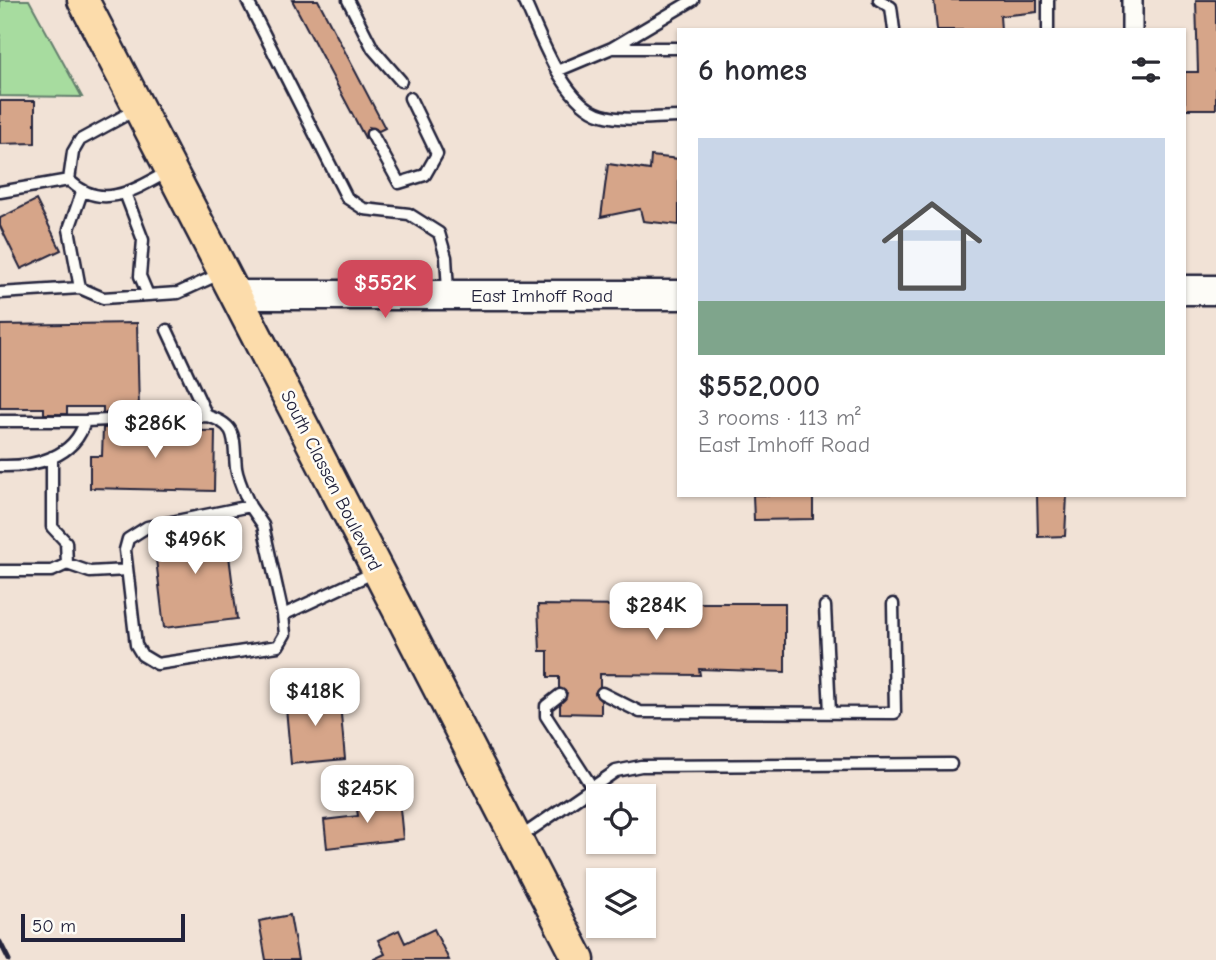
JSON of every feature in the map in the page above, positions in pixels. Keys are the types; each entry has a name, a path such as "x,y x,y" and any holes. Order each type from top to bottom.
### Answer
{"main road":[{"name":"South Classen Boulevard","path":"83,0 579,960"},
{"name":"East Imhoff Road","path":"231,284 448,295 677,295"},
{"path":"1186,290 1216,290"}],"street":[{"path":"1132,0 1132,28"}],"lane":[{"path":"247,0 347,198 364,209 409,214 439,233 446,257 448,295"},
{"path":"348,0 373,50 401,81"},
{"path":"524,0 557,71 577,99 588,109 603,116 677,117"},
{"path":"557,71 611,48 693,0"},
{"path":"879,0 891,7 894,28"},
{"path":"1048,0 1048,28"},
{"path":"611,48 677,48"},
{"path":"372,134 399,183 425,175 437,154 410,98"},
{"path":"69,180 73,152 80,140 139,108"},
{"path":"69,180 82,192 110,197 125,193 171,170"},
{"path":"0,192 69,180"},
{"path":"80,288 69,229 82,192"},
{"path":"125,193 143,240 141,276 148,295"},
{"path":"0,293 80,288 103,298 178,293 231,284"},
{"path":"167,330 207,416"},
{"path":"0,421 207,416 223,421 230,427 237,471 250,506 263,525 285,634 278,646 158,664 142,655 136,645 125,550 128,539 136,532 250,506"},
{"path":"0,466 28,467 62,453 81,435 85,421"},
{"path":"52,457 52,527 66,542 67,564"},
{"path":"0,571 52,571 67,564 90,572 127,570"},
{"path":"283,615 378,571"},
{"path":"602,693 640,712 895,713 893,604"},
{"path":"825,606 830,713"},
{"path":"560,695 547,706 546,716 590,784"},
{"path":"596,784 616,771 641,766 951,764"},
{"path":"516,840 586,791"}],"green space":[{"path":"0,0 29,0 82,97 0,96"}],"building":[{"path":"292,0 318,0 385,128 379,131 369,127 365,138"},
{"path":"934,0 1037,0 1037,12 1000,16 1001,28 937,28"},
{"path":"1196,0 1216,0 1216,109 1186,109 1186,72 1198,72"},
{"path":"0,101 35,101 35,143 0,144"},
{"path":"651,156 677,159 677,225 643,221 640,209 601,217 608,164 650,170"},
{"path":"36,200 61,250 21,269 0,226 0,218"},
{"path":"137,323 139,411 103,413 103,407 67,407 67,414 44,414 44,408 0,408 0,325"},
{"path":"139,426 139,430 215,431 214,491 90,488 90,456 102,456 103,428"},
{"path":"753,497 813,497 813,519 754,520"},
{"path":"1037,497 1067,497 1065,536 1038,537"},
{"path":"225,524 237,619 164,628 153,533"},
{"path":"634,595 697,596 697,603 785,603 785,672 699,669 700,675 600,674 600,686 595,693 601,701 601,714 560,713 560,705 567,693 559,688 559,677 548,677 548,651 540,651 538,605 634,606"},
{"path":"339,692 345,759 291,764 285,697"},
{"path":"399,798 403,839 327,848 324,820 358,816 356,803"},
{"path":"290,915 298,960 266,960 259,921"},
{"path":"434,929 449,960 372,960 385,954 378,940 399,930 405,943"}],"railway":[{"path":"0,942 9,960"}]}
